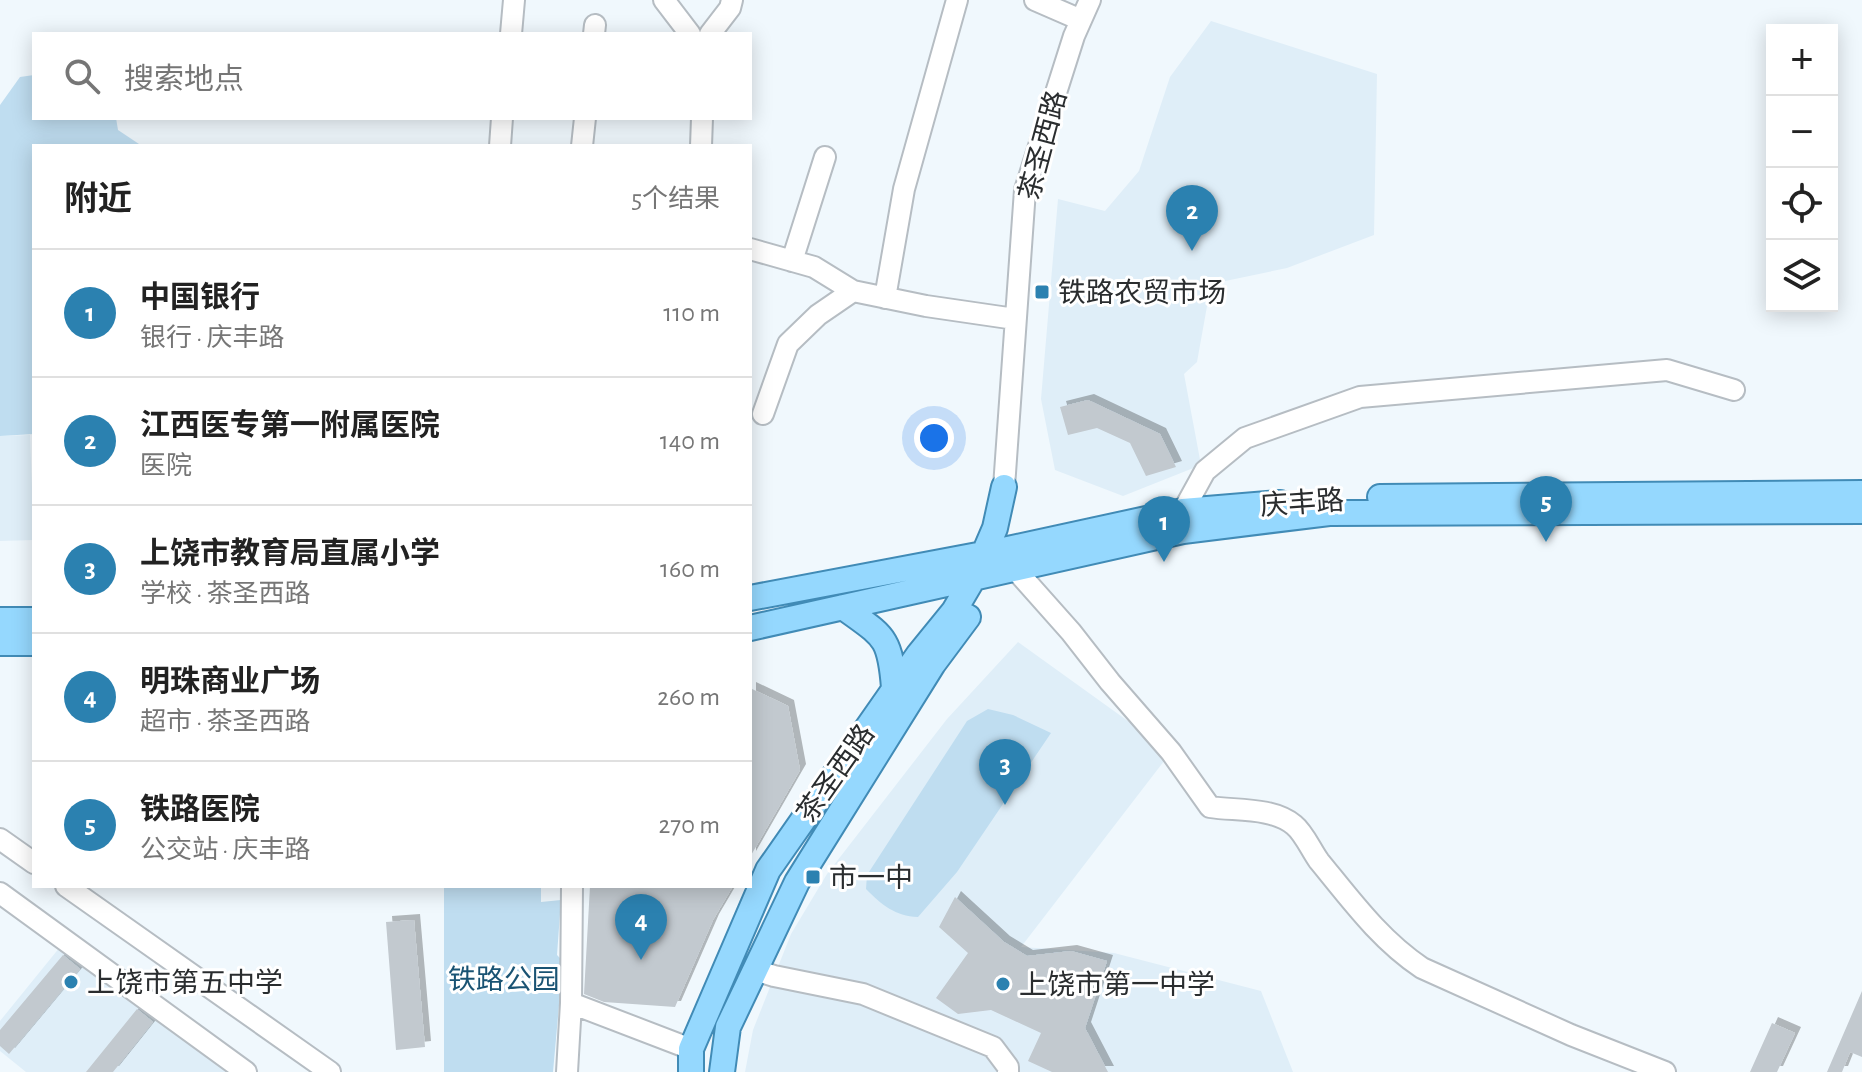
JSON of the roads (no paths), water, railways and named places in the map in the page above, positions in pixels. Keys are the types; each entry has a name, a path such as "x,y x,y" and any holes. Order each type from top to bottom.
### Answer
{"main road":[{"name":"茶圣西路","path":"691,1061 768,870 894,688 987,564 1006,530 1004,487"},
{"name":"庆丰路","path":"752,598 987,564 1183,511 1361,497 1862,493"},
{"path":"752,628 843,607 987,564 1014,571 1183,531 1329,513 1862,511"},
{"name":"茶圣西路","path":"722,1072 728,1027 797,882 933,664 968,619 987,564"},
{"path":"843,607 878,633 891,653 894,688"},
{"path":"0,620 32,620"},
{"path":"0,643 32,643"}],"street":[{"path":"511,32 514,0"},
{"path":"664,0 688,32"},
{"path":"712,32 730,8 732,0"},
{"path":"885,298 904,189 957,0"},
{"path":"1035,0 1081,20"},
{"name":"茶圣西路","path":"1004,487 1025,190 1090,0"},
{"path":"500,144 502,120"},
{"path":"582,144 585,120"},
{"path":"701,144 702,120"},
{"path":"792,261 825,157"},
{"path":"752,250 814,267 853,291 1015,319"},
{"path":"763,414 788,344 818,315 853,291"},
{"path":"1183,511 1205,471 1245,438 1360,397 1667,370 1734,390"},
{"path":"1014,571 1071,632 1171,752 1210,807 1269,813 1295,826 1310,850 1371,925 1422,968 1571,1035 1665,1072"},
{"path":"0,839 32,862"},
{"path":"69,888 330,1072"},
{"path":"567,1072 572,888"},
{"path":"0,893 246,1072"},
{"path":"755,970 863,994 993,1047 1008,1067 1008,1072"},
{"path":"571,1003 691,1061"}],"place":[{"name":"江西医专第一附属医院","path":"1192,251"},
{"name":"铁路农贸市场","path":"1042,292"},
{"name":"铁路医院","path":"1546,542"},
{"name":"中国银行","path":"1164,562"},
{"name":"上饶市教育局直属小学","path":"1005,805"},
{"name":"市一中","path":"813,877"},
{"name":"明珠商业广场","path":"641,960"},
{"name":"上饶市第五中学","path":"71,982"},
{"name":"上饶市第一中学","path":"1003,984"}],"park label":[{"name":"铁路公园","path":"504,979"}]}
